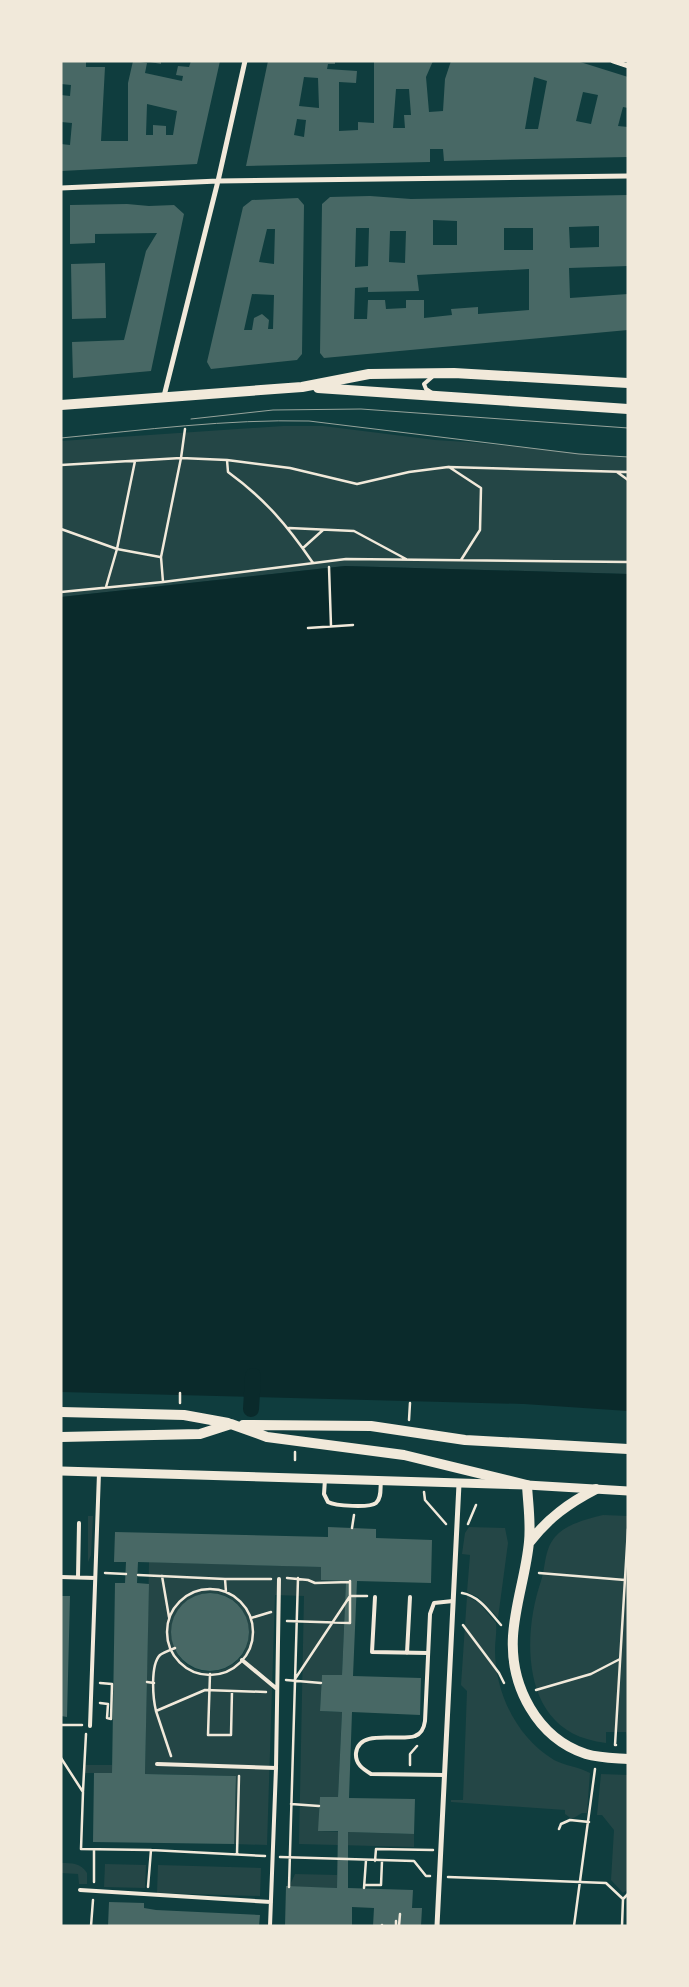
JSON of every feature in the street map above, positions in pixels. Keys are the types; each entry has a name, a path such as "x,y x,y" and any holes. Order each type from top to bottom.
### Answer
{"main road":[{"path":"61,405 302,387 369,374 454,373 628,383"},
{"path":"302,387 628,409"},
{"path":"61,1412 184,1415 231,1424 258,1426 371,1426 465,1440 628,1449"},
{"path":"61,1436 200,1434 231,1424 267,1437 404,1455 527,1485 530,1521 529,1542 519,1592 513,1638 515,1667 524,1697 530,1710 542,1726 561,1742 586,1754 628,1759"},
{"path":"529,1542 563,1507 596,1489"}],"street":[{"path":"164,396 218,181 245,61"},
{"path":"613,61 628,66"},
{"path":"61,188 218,181 628,176"},
{"path":"61,1472 381,1480 527,1485 628,1491"},
{"path":"437,1926 459,1484"}],"lane":[{"path":"451,397 431,392 426,389 424,384 427,379 434,376 454,373"},
{"path":"90,1726 99,1472"},
{"path":"325,1479 324,1494 328,1502 367,1506 375,1505 379,1500 381,1480"},
{"path":"78,1577 79,1523"},
{"path":"61,1576 95,1578"},
{"path":"270,1926 276,1768 279,1579"},
{"path":"375,1597 372,1652 428,1653"},
{"path":"407,1653 410,1597"},
{"path":"444,1775 371,1774 357,1762 356,1753 359,1746 370,1738 412,1737 418,1734 424,1727 430,1614 434,1602 453,1601"},
{"path":"242,1660 277,1690"},
{"path":"157,1764 276,1768"},
{"path":"80,1890 270,1902"}],"path":[{"path":"163,582 161,557 185,429"},
{"path":"61,465 181,458 226,460 290,468 358,484 410,472 448,467 628,472"},
{"path":"226,460 228,472 247,486 289,528 313,563"},
{"path":"106,587 117,550 135,461"},
{"path":"448,467 481,488 480,530 461,560"},
{"path":"616,471 628,480"},
{"path":"61,528 117,550 161,557"},
{"path":"289,528 354,531 407,559"},
{"path":"303,548 324,530"},
{"path":"61,592 163,582 346,559 628,562"},
{"path":"329,567 331,626"},
{"path":"308,628 353,625"},
{"path":"408,1431 410,1402"},
{"path":"424,1496 430,1506 448,1526"},
{"path":"615,1745 628,1529"},
{"path":"96,1572 126,1574"},
{"path":"539,1573 625,1580"},
{"path":"138,1575 225,1579 298,1578 315,1583 350,1582 350,1623 287,1621"},
{"path":"162,1576 170,1618 168,1634 173,1649 181,1663 196,1672 210,1674 229,1670 242,1660 251,1644 253,1627 251,1618 241,1602 226,1592 209,1589 192,1593 178,1603 170,1618"},
{"path":"289,1887 298,1578"},
{"path":"225,1579 226,1592"},
{"path":"454,1592 471,1595 501,1625"},
{"path":"350,1596 356,1596"},
{"path":"294,1680 350,1596"},
{"path":"251,1618 279,1610"},
{"path":"467,1630 499,1673 504,1683"},
{"path":"173,1649 161,1654 158,1659 154,1671 154,1683 156,1711 174,1764"},
{"path":"536,1690 590,1674 620,1659"},
{"path":"210,1674 208,1735 231,1735 232,1690"},
{"path":"286,1680 322,1683"},
{"path":"147,1682 154,1683"},
{"path":"91,1703 108,1704 108,1718 111,1719 112,1684 106,1683"},
{"path":"156,1711 205,1690 277,1690"},
{"path":"61,1725 86,1725 81,1849 151,1850 273,1857"},
{"path":"410,1774 410,1754 418,1745 418,1734"},
{"path":"61,1758 83,1792"},
{"path":"237,1854 239,1767"},
{"path":"284,1769 292,1770"},
{"path":"574,1926 596,1769"},
{"path":"291,1804 319,1806"},
{"path":"559,1829 565,1821 589,1822"},
{"path":"375,1860 376,1849 441,1850"},
{"path":"91,1926 94,1890 94,1850"},
{"path":"150,1865 151,1850"},
{"path":"282,1858 414,1861 426,1876 606,1883 623,1899"},
{"path":"366,1860 365,1886 381,1886 382,1861"},
{"path":"622,1926 623,1899 628,1894"},
{"path":"398,1926 400,1914"},
{"path":"396,1920 398,1926"}],"shaded area":[{"path":"283,426 323,426 435,440 628,458 628,574 345,566 61,597 61,441"},
{"path":"345,566 628,574 628,1411 524,1404 61,1392 61,597"},
{"path":"603,1515 628,1516 628,1741 626,1732 606,1732 606,1743 587,1739 565,1729 549,1714 539,1694 532,1672 530,1649 531,1625 535,1602 551,1542 560,1532 571,1525"},
{"path":"88,1516 93,1516 91,1555 88,1562"},
{"path":"469,1527 505,1528 508,1543 498,1618 478,1597 467,1592 470,1555 462,1554 465,1533"},
{"path":"149,1562 321,1567 321,1580 346,1581 342,1675 322,1675 320,1711 342,1712 338,1797 320,1797 319,1831 414,1834 414,1847 299,1844 304,1596 275,1595 267,1845 234,1844 236,1776 145,1774","holes":["205,1593 222,1595 236,1602 244,1614 248,1628 248,1642 242,1655 232,1665 216,1671 199,1670 186,1663 177,1653 172,1639 172,1625 178,1611 188,1600"]},
{"path":"467,1596 479,1603 496,1623 495,1650 499,1682 504,1698 519,1727 529,1740 554,1760 590,1773 587,1813 582,1813 572,1819 565,1814 565,1810 451,1802 451,1800 463,1800 467,1691 461,1685"},
{"path":"85,1765 112,1765 112,1773 85,1773"},
{"path":"601,1774 628,1775 628,1889 623,1893 611,1880 614,1830 602,1815 597,1815"},
{"path":"61,1863 82,1867 87,1873 87,1884 79,1884 78,1874 61,1873"},
{"path":"105,1864 146,1865 145,1888 104,1887"},
{"path":"158,1865 261,1868 260,1896 157,1893"},
{"path":"295,1874 337,1875 337,1888 289,1887"}],"building":[{"path":"61,61 86,61 86,67 105,67 101,141 128,141 128,83 133,61 147,63 145,73 182,81 183,76 176,75 178,66 189,67 191,61 220,61 197,164 61,171 61,144 70,145 72,123 61,122 61,95 70,96 71,85 61,84","holes":["147,104 177,111 173,135 166,135 166,126 153,125 153,135 146,135"]},
{"path":"145,61 161,61 161,64"},
{"path":"268,61 335,61 335,64 328,64 327,69 357,71 356,83 339,82 339,131 358,130 358,122 374,123 374,61 433,61 426,77 429,112 443,111 445,79 451,61 577,61 628,77 628,108 623,107 618,126 628,127 628,157 444,161 443,149 430,149 430,162 246,166","holes":["304,77 318,78 319,108 299,106","534,77 547,81 538,129 525,129","396,89 409,89 411,115 404,115 405,128 393,128","583,92 598,95 591,124 576,121","297,119 306,120 304,137 294,135"]},
{"path":"628,195 628,266 569,268 570,298 628,294 628,330 324,358 320,353 322,204 330,197 370,196 411,199","holes":["433,220 457,221 457,245 433,245","599,226 599,247 570,248 569,227","356,228 369,228 368,266 355,267","504,228 533,228 533,250 504,250","390,231 406,231 405,263 389,262","529,269 529,310 478,314 478,307 451,309 452,315 424,318 424,300 406,300 406,308 386,309 385,300 368,300 367,319 354,319 355,288 368,287 368,292 419,291 417,275"]},
{"path":"298,198 304,205 302,354 297,360 211,369 207,362 243,207 252,200","holes":["267,229 275,229 274,264 259,262","252,294 274,295 273,329 268,329 269,320 262,314 254,318 252,330 244,330"]},
{"path":"127,204 149,206 174,205 184,214 151,371 73,378 72,342 124,340 146,251 157,233 95,234 95,243 70,244 70,205"},
{"path":"105,263 106,318 72,319 71,264"},
{"path":"328,1527 376,1529 376,1538 432,1540 431,1583 357,1581 353,1676 421,1678 420,1715 352,1712 349,1798 415,1799 414,1834 348,1832 348,1888 413,1890 412,1908 422,1908 421,1926 373,1926 374,1908 352,1907 352,1926 285,1926 286,1886 337,1888 338,1831 318,1831 320,1797 338,1797 342,1712 320,1711 322,1675 342,1675 346,1581 321,1580 321,1567 138,1562 137,1583 149,1584 145,1774 236,1776 234,1844 93,1842 94,1773 112,1773 115,1583 125,1583 126,1562 114,1562 115,1532 328,1537"},
{"path":"210,1593 225,1596 238,1604 246,1617 249,1632 246,1647 238,1660 225,1668 210,1671 195,1668 182,1660 174,1647 171,1632 174,1617 182,1604 195,1596"},
{"path":"61,1596 70,1596 67,1717 61,1716"},
{"path":"109,1902 144,1903 144,1908 156,1910 260,1915 259,1926 108,1926"}],"waterway":[{"path":"251,1409 253,1376"}],"tram line":[{"path":"191,419 273,410 361,409 628,428"},
{"path":"61,438 216,423 309,421 579,454 628,457"}]}
